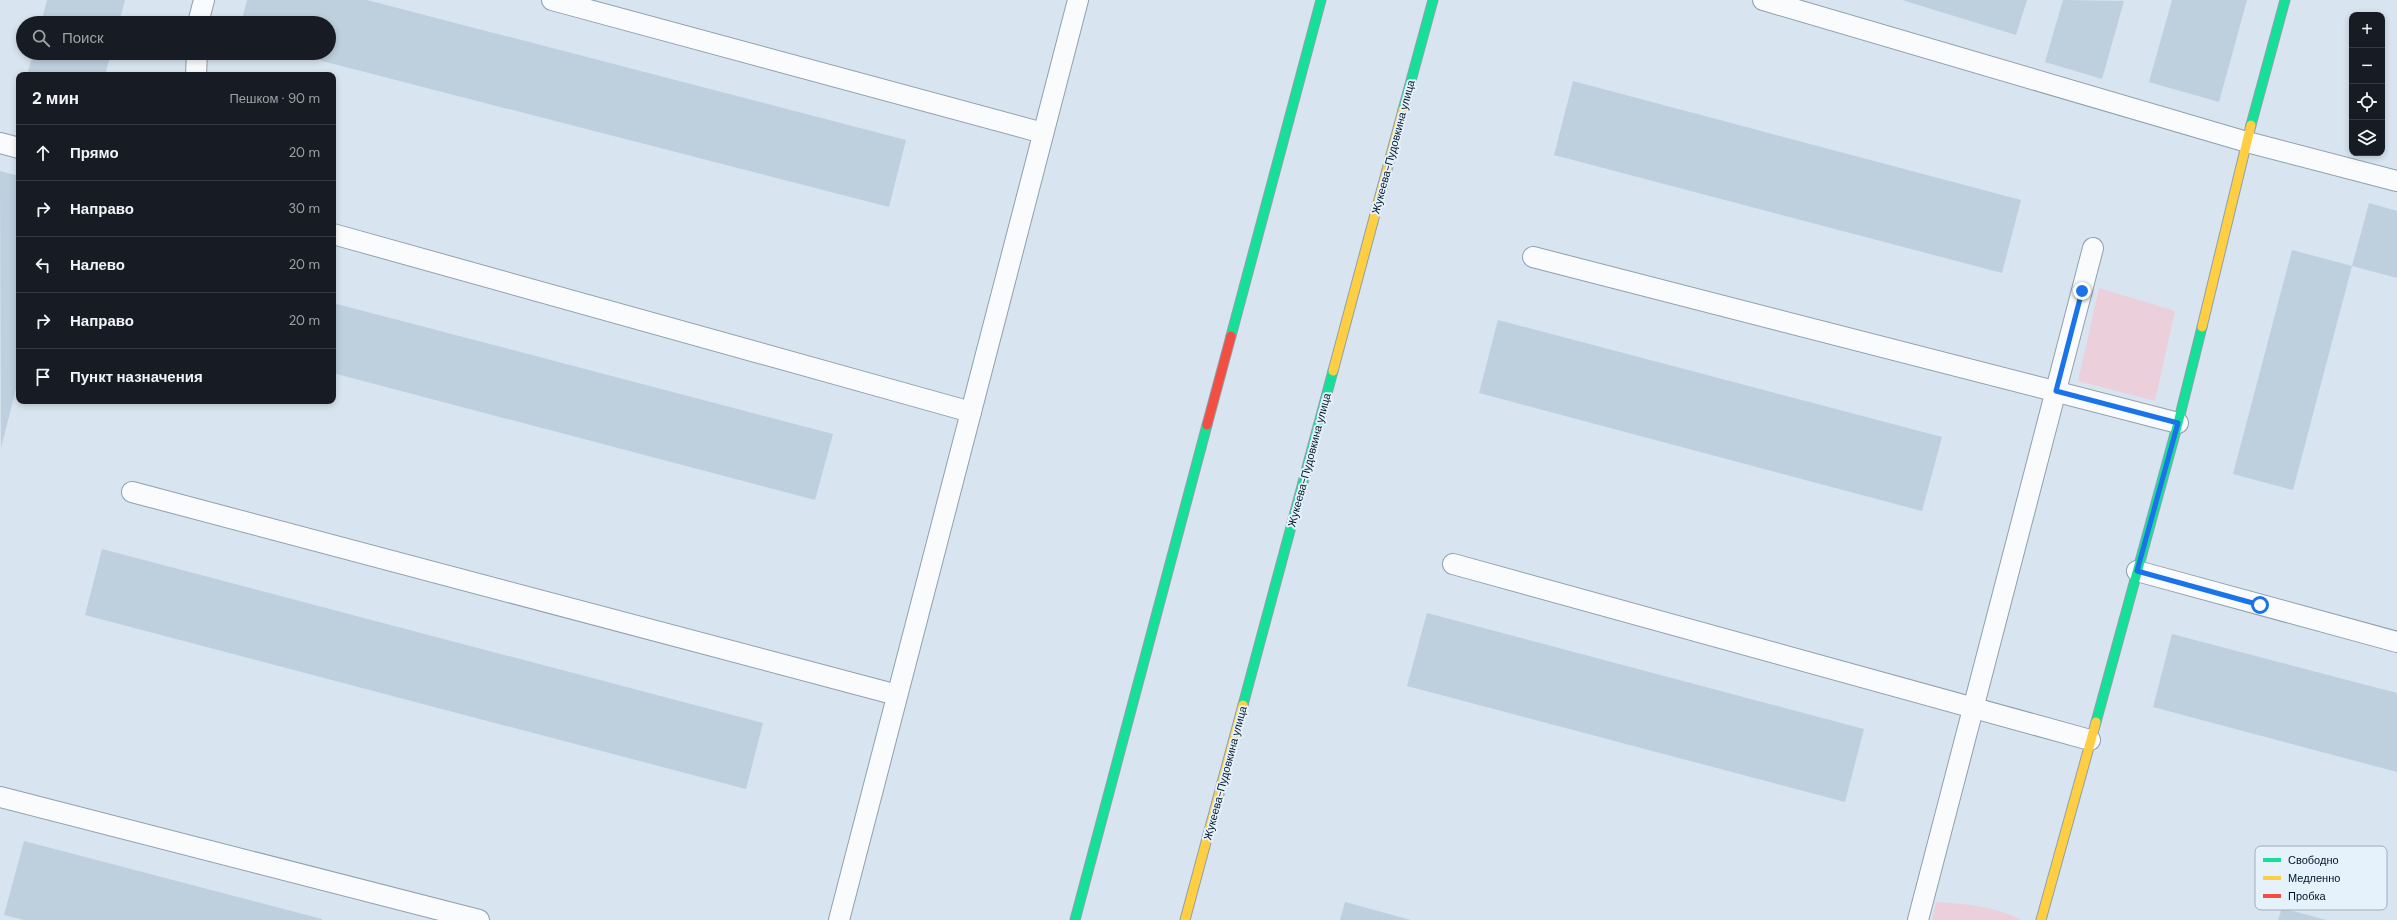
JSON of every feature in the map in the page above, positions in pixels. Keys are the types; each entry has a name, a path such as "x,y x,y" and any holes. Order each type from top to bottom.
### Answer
{"main road":[{"path":"1075,920 1321,0"},
{"name":"Жукеева-Пудовкина улица","path":"1185,920 1433,0"},
{"path":"2041,920 2178,423 2247,142 2285,0"}],"lane":[{"path":"200,16 204,0"},
{"path":"552,0 1044,133"},
{"path":"839,920 1078,0"},
{"path":"1763,0 2247,142 2397,181"},
{"path":"196,72 197,60"},
{"path":"0,143 16,147"},
{"path":"336,235 971,412"},
{"path":"1918,920 2093,248"},
{"path":"1533,257 2178,423"},
{"path":"132,492 897,695"},
{"path":"1453,564 2090,740"},
{"path":"2137,571 2397,642"},
{"path":"0,797 478,920"}],"shaded area":[{"path":"2099,288 2175,311 2155,401 2078,381"},
{"path":"1936,902 1980,906 2011,915 2022,920 1932,920"}],"building":[{"path":"47,0 125,0 121,16 43,16"},
{"path":"247,0 367,0 906,140 889,207 318,60 336,60 336,16 243,16"},
{"path":"1902,0 2027,0 2016,35"},
{"path":"2063,0 2124,1 2102,79 2045,62"},
{"path":"2172,0 2247,0 2219,102 2149,82"},
{"path":"31,60 109,60 106,72 28,72"},
{"path":"1573,81 2021,200 2002,273 1554,155"},
{"path":"0,171 16,175 16,389 1,448"},
{"path":"2369,203 2397,211 2397,278 2352,266"},
{"path":"2292,250 2352,266 2293,490 2233,474"},
{"path":"336,304 833,434 815,500 336,374"},
{"path":"1498,320 1942,437 1922,511 1479,393"},
{"path":"102,549 763,723 746,789 85,615"},
{"path":"1427,613 1864,729 1845,802 1407,686"},
{"path":"2172,634 2397,693 2397,772 2153,707"},
{"path":"24,841 322,920 24,920 4,915"},
{"path":"1345,902 1411,920 1340,920"},
{"path":"2281,910 2289,910 2326,920 2278,920"}],"traffic: fast":[{"path":"1231,336 1321,0"},
{"path":"1403,110 1433,0"},
{"path":"2251,125 2285,0"},
{"path":"2096,722 2178,423 2202,327"},
{"path":"1243,705 1333,371"},
{"path":"1075,920 1207,425"}],"traffic: slow":[{"path":"1333,371 1403,110"},
{"path":"2202,327 2251,125"},
{"path":"1185,920 1243,705"},
{"path":"2041,920 2096,722"}],"traffic: jam":[{"path":"1207,425 1231,336"}],"route":[{"path":"2082,291 2056,391 2178,423 2137,571 2260,605"}]}
